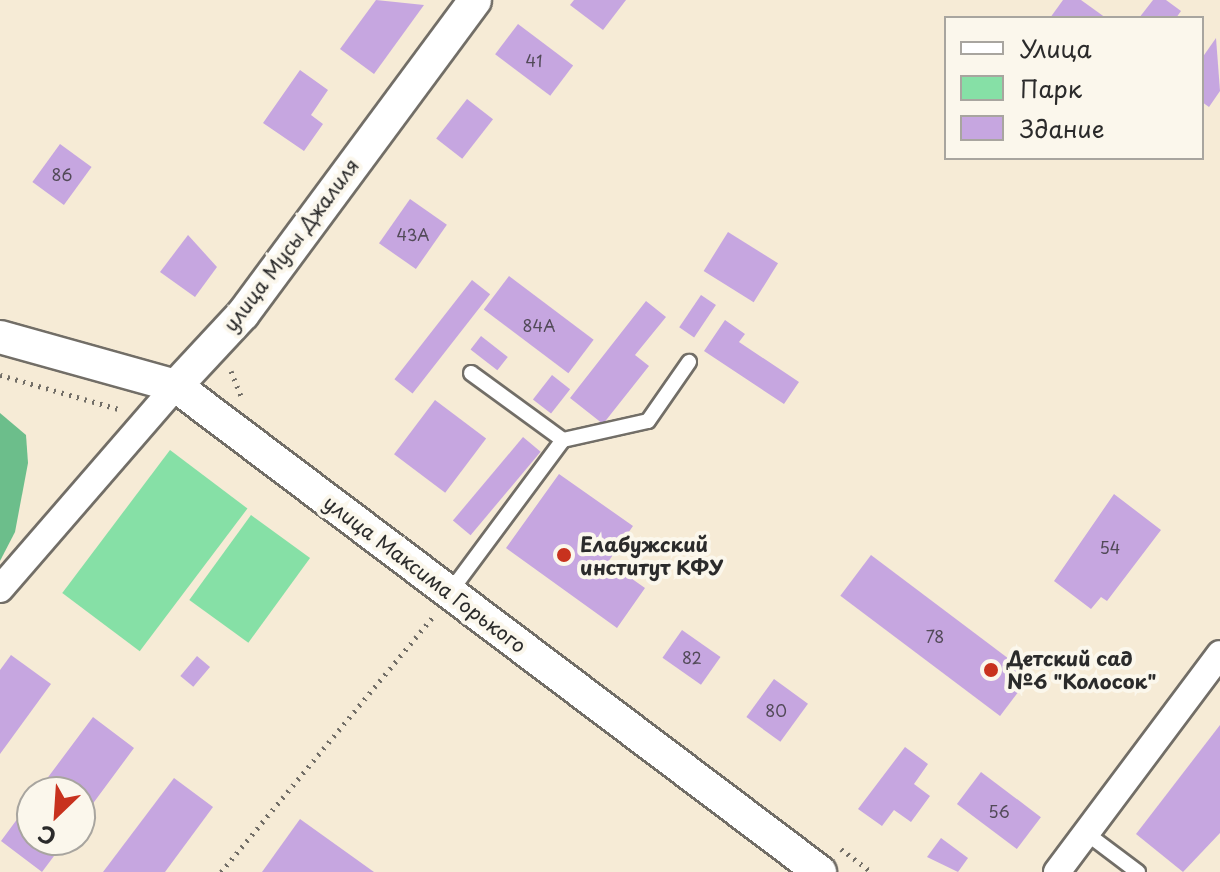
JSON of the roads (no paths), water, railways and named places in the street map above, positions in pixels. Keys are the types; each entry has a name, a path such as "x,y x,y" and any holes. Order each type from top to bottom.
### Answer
{"street":[{"name":"улица Мусы Джалиля","path":"0,589 148,417 243,314 475,0"},
{"name":"улица Максима Горького","path":"0,337 176,386 820,872"},
{"path":"1057,872 1220,654"}],"lane":[{"path":"449,593 563,440 648,421 689,362"},
{"path":"471,373 563,440"},
{"path":"1086,833 1138,872"}],"place":[{"name":"Елабужский институт КФУ","path":"564,555"},
{"name":"Детский сад №6 \"Колосок\"","path":"991,670"}]}
